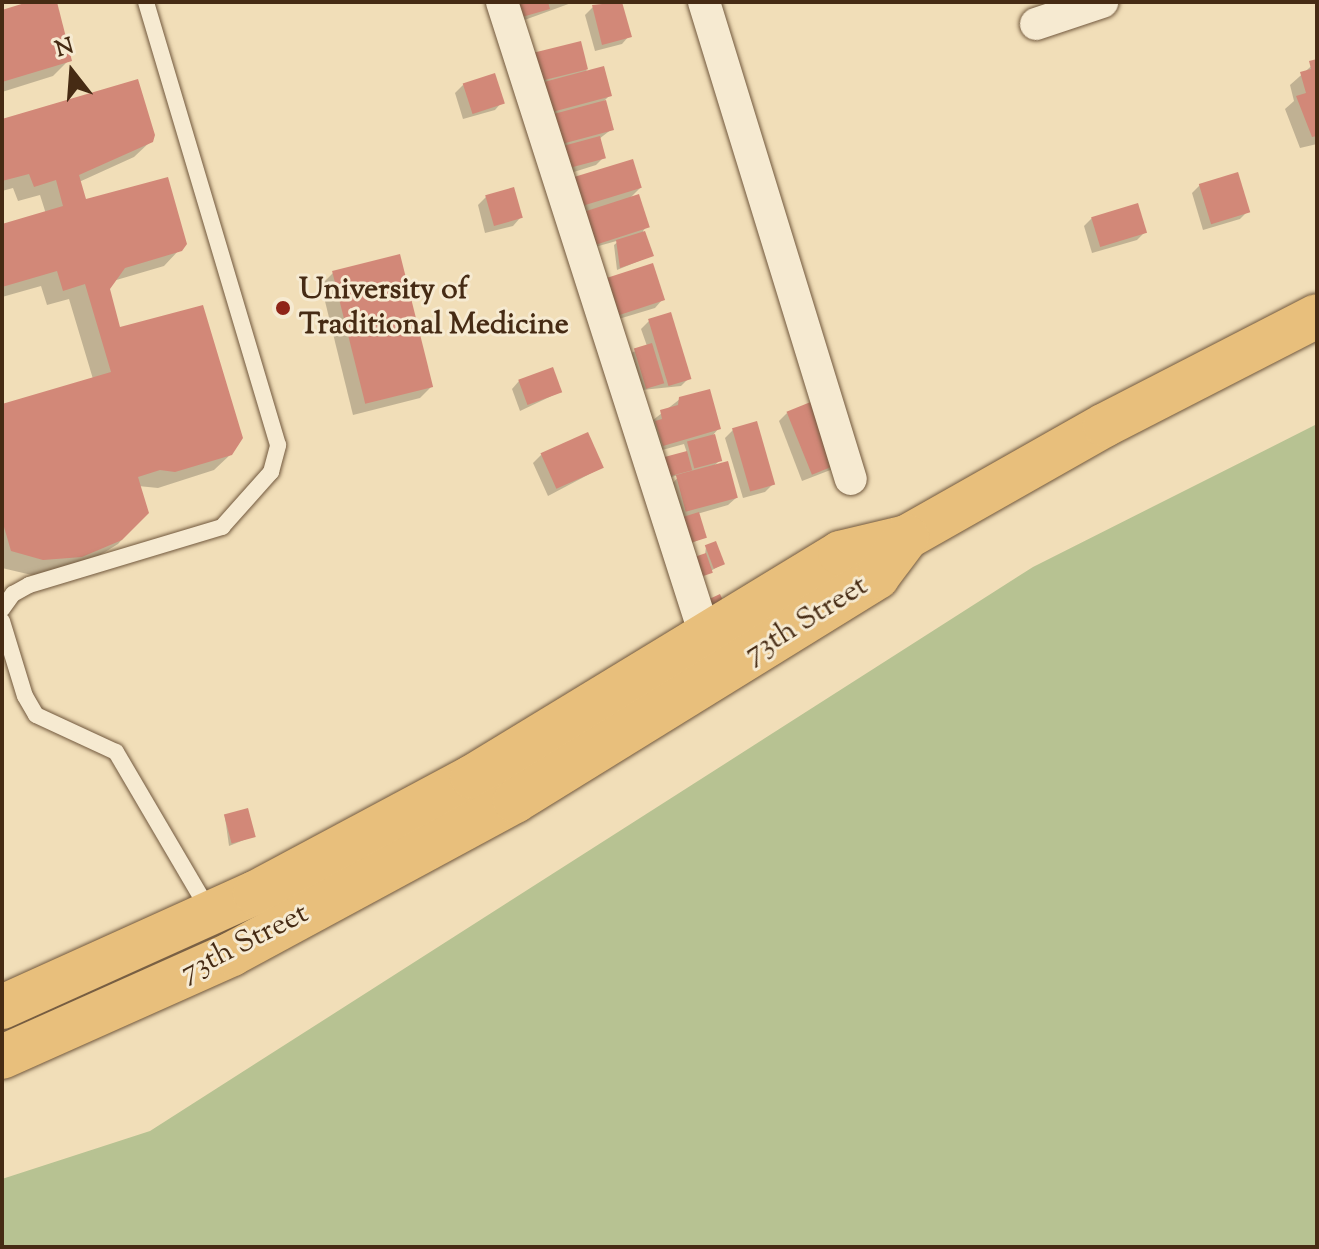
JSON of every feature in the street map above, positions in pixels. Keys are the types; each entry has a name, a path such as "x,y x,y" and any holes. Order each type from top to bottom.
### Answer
{"main road":[{"path":"907,537 1105,425 1317,316"},
{"name":"73th Street","path":"2,1057 221,934 840,553 907,537"},
{"name":"73th Street","path":"2,1007 221,934 515,801 877,577 907,537"}],"street":[{"path":"502,2 705,635"},
{"path":"704,2 851,479"},
{"path":"1036,24 1102,2"}],"lane":[{"path":"2,609 13,594 29,585 222,527 271,472 278,445 146,2"},
{"path":"2,621 25,696 36,715 116,752 221,934"}],"green space":[{"path":"1317,424 1317,1247 2,1247 2,1179 150,1131 1033,567"}],"building":[{"path":"28,2 57,2 72,61 2,82 2,10"},
{"path":"510,2 548,2 550,9 515,19"},
{"path":"622,2 632,37 602,45 592,5"},
{"path":"581,41 588,69 538,82 531,54"},
{"path":"1317,59 1317,136 1312,137 1296,96 1306,93 1300,72 1311,69 1309,61"},
{"path":"604,66 612,96 550,113 542,83"},
{"path":"495,73 505,103 473,114 463,84"},
{"path":"138,79 155,135 153,142 79,175 86,199 168,177 187,244 182,251 125,268 110,289 120,327 203,305 243,438 232,455 175,472 160,470 138,477 149,513 122,540 82,557 43,560 11,551 2,520 2,404 111,372 85,284 63,291 57,271 2,287 2,224 63,206 56,180 34,187 29,174 2,181 2,119"},
{"path":"606,100 614,130 557,145 549,115"},
{"path":"600,136 606,158 564,169 558,147"},
{"path":"633,159 642,188 580,207 571,178"},
{"path":"1238,172 1250,212 1211,224 1199,184"},
{"path":"514,187 523,218 494,226 485,195"},
{"path":"639,194 650,227 597,245 586,211"},
{"path":"1138,203 1147,233 1100,247 1091,217"},
{"path":"645,231 654,256 620,268 616,240"},
{"path":"400,254 433,387 365,404 332,271"},
{"path":"653,263 665,300 619,315 607,278"},
{"path":"671,312 691,379 669,386 648,319"},
{"path":"652,343 664,383 646,389 634,349"},
{"path":"553,367 562,392 527,405 518,380"},
{"path":"710,389 721,429 663,446 655,421 662,419 660,410 678,405 679,397"},
{"path":"818,399 843,462 812,475 786,412"},
{"path":"757,421 775,484 750,492 732,428"},
{"path":"588,432 604,468 556,489 540,453"},
{"path":"715,434 722,461 694,469 687,442"},
{"path":"687,451 692,470 659,479 654,460"},
{"path":"728,461 738,498 686,512 676,475"},
{"path":"699,512 707,538 686,544 678,518"},
{"path":"716,541 725,564 714,569 705,545"},
{"path":"706,553 713,573 694,579 687,560"},
{"path":"720,594 726,607 711,613 705,601"},
{"path":"248,808 256,837 232,843 224,814"}],"place":[{"name":"University of Traditional Medicine","path":"283,308"}]}
